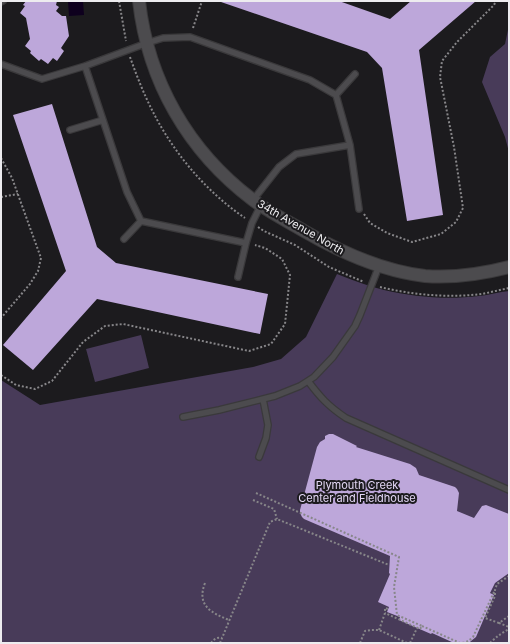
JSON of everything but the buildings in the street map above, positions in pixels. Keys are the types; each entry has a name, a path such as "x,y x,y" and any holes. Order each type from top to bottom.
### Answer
{"street":[{"name":"34th Avenue North","path":"139,1 147,43 157,76 178,118 210,161 238,188 257,203 344,253 379,266 425,276 474,274 509,268"}],"lane":[{"path":"1,64 42,79 85,66 163,38 190,37 310,80 336,95 350,145 359,209"},
{"path":"85,66 127,192 141,221"},
{"path":"336,95 355,74"},
{"path":"70,130 103,120"},
{"path":"238,277 257,203 279,167 296,154 350,145"},
{"path":"141,221 246,243"},
{"path":"124,239 141,221"},
{"path":"183,417 275,396 300,386 314,377 333,357 355,326 379,266"},
{"path":"308,381 319,396 331,408 346,418 509,490"},
{"path":"259,457 266,438 268,425 263,399"}],"path":[{"path":"190,37 202,1"},
{"path":"359,209 370,223 387,234 412,242 442,234 456,222 463,208 454,147 440,76 442,61 457,42 494,5 496,1"},
{"path":"1,158 12,178 41,258 38,271 30,284 1,318"},
{"path":"1,197 18,194"},
{"path":"1,375 16,385 35,389 52,381 83,342 105,326 123,324 249,351 271,344 286,324 290,275 282,259 265,248 246,243"},
{"path":"417,294 451,296 481,294 509,288"},
{"path":"256,493 399,557 394,587 397,615 460,643 466,642 473,637 498,584 509,576"},
{"path":"253,500 274,509 277,519"},
{"path":"220,643 270,522 277,519 389,565"},
{"path":"205,583 202,593 204,603 207,608 214,614 229,620"},
{"path":"495,590 495,596 486,618 509,628"},
{"path":"379,630 385,613 385,606 388,609"},
{"path":"385,613 420,629 422,626"},
{"path":"499,623 509,616"},
{"path":"360,643 365,631 371,630 379,630 408,643 417,628"},
{"path":"490,643 509,628"},
{"path":"211,643 217,638 222,638"}],"green space":[{"path":"509,25 509,152 505,137 482,82 490,57 505,44"},
{"name":"Plymouth Creek Center and Fieldhouse","path":"337,274 378,288 419,296 443,298 467,297 483,296 509,291 509,643 1,643 1,380 40,405 253,367 281,359 306,337"},
{"path":"141,335 149,368 95,382 86,349"}],"shaded area":[{"path":"68,1 83,1 84,15 69,16"}]}
